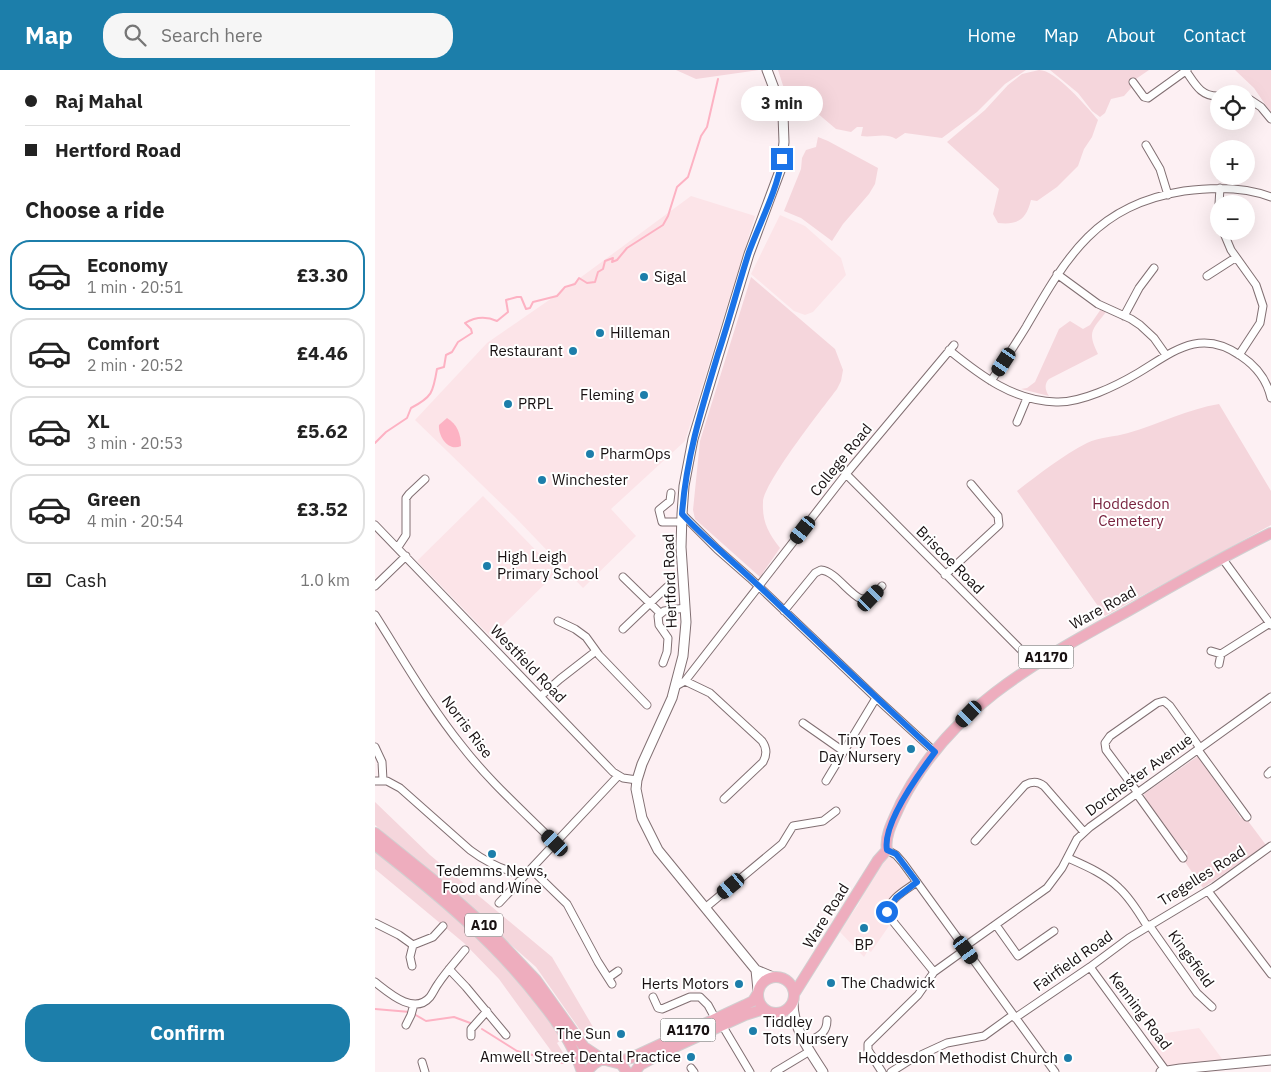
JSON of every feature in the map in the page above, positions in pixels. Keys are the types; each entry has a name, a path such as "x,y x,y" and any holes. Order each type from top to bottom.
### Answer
{"main road":[{"name":"Hertford Road","path":"767,70 783,115 784,142 781,168 749,254 701,410 689,457 684,486 682,518 686,634 682,663 665,715 642,764 637,780 636,794 647,831 654,844 756,970 773,977"},
{"name":"Ware Road","path":"793,998 804,977 816,961 878,860 887,850 888,836 899,808 913,781 935,752 982,702 1007,682 1035,664 1222,558 1271,533"},
{"name":"A10","path":"375,834 437,883 493,934 536,980 584,1047 603,1059"},
{"name":"A10","path":"375,845 461,915 514,968 568,1039 579,1060 582,1072"},
{"path":"756,970 759,1002 764,1009 778,1013 786,1010 793,998"},
{"path":"758,991 764,981 773,977 785,979 804,977"},
{"path":"785,979 793,988 794,1021 823,1072"},
{"name":"A1170","path":"635,1072 641,1064 718,1022 748,1003 758,991"},
{"name":"A1170","path":"615,1062 631,1058 718,1022 764,1009"},
{"path":"586,1072 603,1059 621,1064 627,1072"},
{"path":"1164,1072 1205,1069 1271,1060"}],"street":[{"path":"1133,82 1144,97 1148,98 1187,71 1203,93 1210,96"},
{"path":"1255,103 1271,119"},
{"path":"1146,145 1160,169 1168,195"},
{"path":"1219,188 1219,195"},
{"path":"1271,197 1244,190 1219,188 1193,190 1168,195 1133,207 1103,223 1081,242 1057,274 991,381 1002,388 1027,398 1056,402 1089,396 1127,379 1165,355 1180,348 1199,343 1226,348 1239,355 1267,384 1271,398"},
{"path":"1227,240 1235,258 1256,285 1263,306 1260,323 1239,355"},
{"path":"1207,276 1235,258"},
{"path":"1124,316 1139,288 1154,268"},
{"path":"1057,274 1098,304 1124,316 1148,332 1165,355"},
{"name":"College Road","path":"676,686 685,681 846,474 952,347 991,381"},
{"path":"1017,422 1027,398"},
{"name":"Briscoe Road","path":"846,474 1035,664"},
{"path":"397,547 406,535 406,498 425,479"},
{"path":"945,575 999,525 998,516 971,484"},
{"path":"671,493 670,500 659,510 662,522 682,518 759,586 935,752"},
{"name":"Westfield Road","path":"375,525 618,776"},
{"path":"375,586 405,556"},
{"path":"1219,664 1221,654 1270,624 1222,558"},
{"path":"784,610 815,573 821,570 828,571 861,599 871,598 882,586"},
{"path":"623,577 660,613"},
{"path":"623,629 667,587"},
{"path":"660,613 685,608"},
{"path":"660,613 658,616 659,625 668,638 667,652 663,663"},
{"name":"Norris Rise","path":"375,615 438,714 461,745 479,767 555,843"},
{"path":"558,620 580,632 647,705"},
{"path":"541,696 596,651"},
{"path":"1211,651 1221,654"},
{"path":"682,663 695,667"},
{"path":"685,681 704,689 713,696 762,741 766,748 763,762 724,800"},
{"name":"Dorchester Avenue","path":"934,972 1042,893 1055,878 1077,839 1084,832 1271,697"},
{"path":"826,781 876,698"},
{"path":"1183,858 1105,747 1107,740 1116,732 1157,703 1164,701 1170,706 1247,817"},
{"path":"803,722 843,751"},
{"path":"375,747 382,762 379,780 391,782 400,788 476,855 494,865 525,875"},
{"path":"499,903 618,776 637,780"},
{"path":"975,842 1025,785 1033,782 1043,784 1084,832"},
{"path":"705,908 782,844 793,826 823,821 836,811"},
{"name":"Tregelles Road","path":"1148,926 1208,891 1271,846"},
{"path":"887,850 896,854 1055,1072"},
{"name":"Kingsfield","path":"1068,858 1102,875 1119,887 1197,993 1212,1007"},
{"path":"531,869 567,904 610,981 618,971"},
{"path":"882,1072 868,1050 868,1044 919,995 934,972 887,914 888,908 893,901 917,882"},
{"path":"1208,891 1271,974"},
{"path":"375,923 413,945"},
{"path":"996,925 1018,956 1053,931"},
{"path":"413,945 430,939 443,926"},
{"name":"Fairfield Road","path":"891,1072 942,1044 954,1040 984,1036 1090,968 1112,950 1148,926"},
{"path":"412,966 410,956 413,945"},
{"path":"405,1025 413,1009 428,998 465,950"},
{"name":"Kenning Road","path":"1090,968 1164,1072"},
{"path":"449,969 506,1035"},
{"path":"375,982 413,1009"},
{"path":"653,997 658,1008 662,1009 690,997 699,997 708,1005 750,1072"},
{"path":"471,1036 471,1029 487,1011"},
{"path":"775,1072 823,1033 827,1020"},
{"path":"422,1062 425,1072"}],"shaded area":[{"path":"691,196 755,216 685,441 611,509 636,536 583,588 514,516 415,420 487,343 565,289"},
{"path":"780,215 805,226 841,258 846,275 813,312 805,315 794,311 751,274"},
{"path":"447,418 458,430 461,446 452,447 448,445 440,434 439,425"},
{"name":"High Leigh Primary School","path":"483,496 557,572 491,637 417,561"},
{"path":"886,857 892,858 912,884 890,903 891,923 871,952 868,950 864,957 839,931 858,905 879,863"},
{"path":"1199,1028 1226,1064 1166,1071 1147,1044 1166,1033"}],"green space":[{"path":"676,70 759,70 696,79"},
{"path":"778,70 1026,70 1005,84 977,112 942,138 905,133 896,139 888,136 861,136 863,127 857,127 851,132 836,129 810,107 790,107"},
{"path":"1039,70 1054,76 1062,82 1098,120 1078,166 1057,187 1037,201 1031,200 1027,212 1020,220 1011,223 998,223 993,214 999,189 947,142 985,110 1008,85 1022,74"},
{"path":"1050,70 1149,70 1130,83 1132,87 1124,96 1111,99 1105,113 1100,117 1092,111 1078,93"},
{"path":"1235,70 1271,70 1271,113 1255,89 1255,85 1251,85"},
{"path":"818,137 878,168 875,184 869,194 843,224 832,241 801,218 784,211 801,169 802,158 806,150 816,147"},
{"path":"751,277 835,349 843,370 837,389 783,463 766,492 763,502 765,521 769,532 780,548 760,577 695,519 693,510 700,441"},
{"path":"1101,309 1106,312 1094,327 1092,336 1098,354 1049,379 1046,387 1049,396 1021,389 1027,388 1035,382 1059,329 1070,321 1083,329 1090,325"},
{"name":"Hoddesdon Cemetery","path":"1219,404 1271,491 1271,525 1105,616 1017,491 1060,459 1087,443 1097,439 1128,433 1196,409"},
{"path":"1198,756 1241,818 1245,817 1266,845 1203,888 1185,862 1188,853 1186,850 1183,850 1147,801 1144,794"},
{"path":"375,802 430,855 552,957 596,1032 585,1037 536,967 375,825"},
{"path":"375,850 482,941 538,1005 562,1039 557,1043 567,1059 557,1059 499,979 464,943 375,869"}],"waterway":[{"path":"375,443 386,432 407,418 411,408 427,397 433,389 437,369 444,367 446,355 452,352 458,342 472,333 465,323 481,318 497,321 508,312 506,300 521,297 526,309 530,308 533,302 557,296 565,287 575,284 579,278 587,283 595,282 598,272 603,269 605,261 613,258 612,262 617,260 627,248 663,225 668,216 677,187 688,177 701,136 707,127 718,79"},
{"path":"375,1009 410,1012"},
{"path":"414,1014 426,1021 454,1017 473,1024"},
{"path":"482,1029 517,1051 563,1063"}],"place":[{"name":"Sigal","path":"644,277"},
{"name":"Hilleman","path":"600,333"},
{"name":"Restaurant","path":"573,351"},
{"name":"Fleming","path":"644,395"},
{"name":"PRPL","path":"508,404"},
{"name":"PharmOps","path":"590,454"},
{"name":"Winchester","path":"542,480"},
{"name":"High Leigh Primary School","path":"487,566"},
{"name":"Tiny Toes Day Nursery","path":"911,749"},
{"name":"Tedemms News, Food and Wine","path":"492,854"},
{"name":"BP","path":"864,928"},
{"name":"The Chadwick","path":"831,983"},
{"name":"Herts Motors","path":"739,984"},
{"name":"Tiddley Tots Nursery","path":"753,1031"},
{"name":"The Sun","path":"621,1034"},
{"name":"Amwell Street Dental Practice","path":"691,1057"},
{"name":"Hoddesdon Methodist Church","path":"1068,1058"}],"route":[{"path":"782,159 778,178 749,254 701,410 689,457 682,514 717,550 750,578 935,752 909,788 888,836 887,850 896,854 917,882 896,898 887,912"}]}
